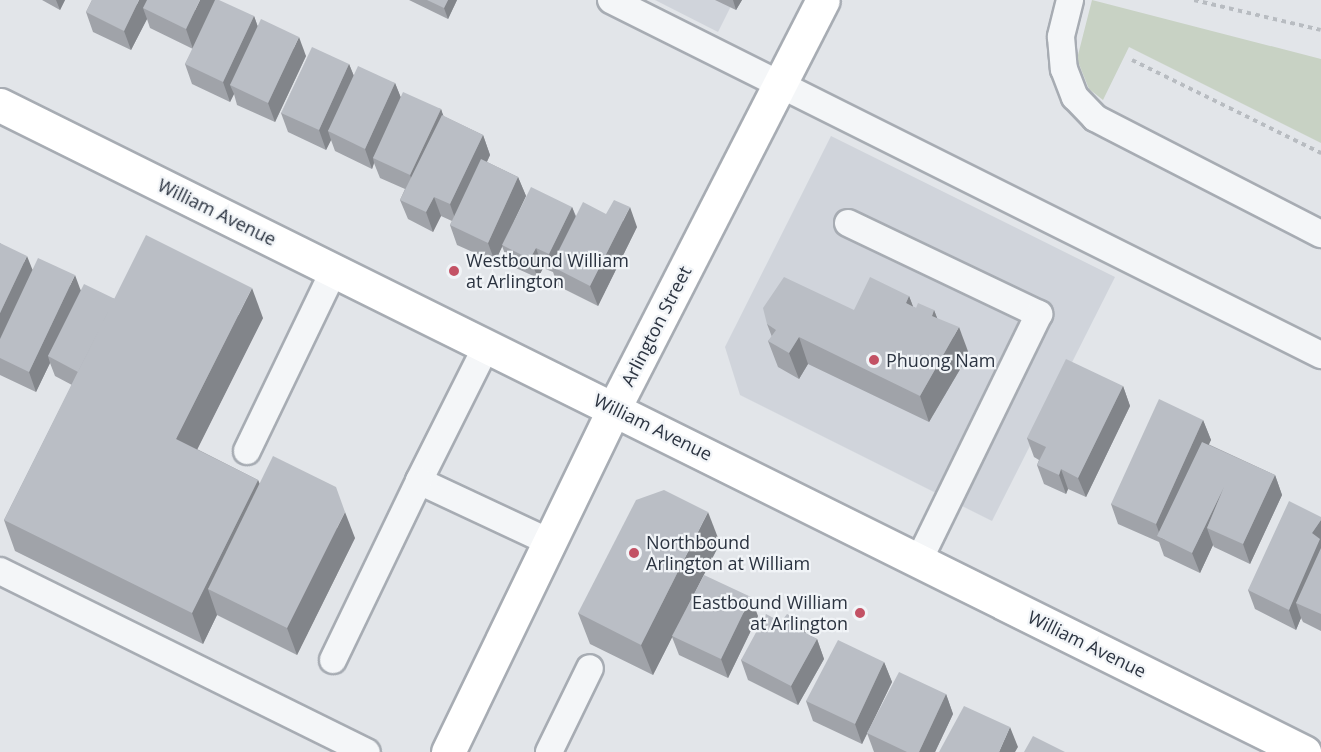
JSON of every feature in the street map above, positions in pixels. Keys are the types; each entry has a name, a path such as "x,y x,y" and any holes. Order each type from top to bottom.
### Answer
{"main road":[{"name":"Arlington Street","path":"448,752 614,408 823,0"},
{"name":"William Avenue","path":"0,105 488,345 1304,752"}],"lane":[{"path":"611,0 1321,355"},
{"path":"1070,0 1061,37 1064,69 1075,97 1095,118 1321,234"},
{"path":"848,223 1040,314 919,560"},
{"path":"247,451 334,270"},
{"path":"333,660 419,481 488,345"},
{"path":"419,481 549,542"},
{"path":"0,571 367,752"},
{"path":"549,752 590,669"}],"path":[{"path":"1194,0 1321,30"},
{"path":"1132,60 1321,153"}],"shaded area":[{"path":"655,0 734,0 718,32"},
{"path":"831,136 1115,277 992,521 740,395 725,347"}],"green space":[{"path":"1092,0 1321,59 1321,143 1129,47 1103,100 1089,89 1077,59"}],"building":[{"path":"92,0 139,0 124,31 86,12"},
{"path":"147,0 200,0 186,29 143,8"},
{"path":"215,0 254,16 223,82 185,64"},
{"path":"427,0 448,0 444,8"},
{"path":"261,19 299,37 268,103 230,85"},
{"path":"312,47 349,64 319,130 281,113"},
{"path":"358,66 395,83 365,149 328,131"},
{"path":"403,92 441,109 410,175 373,158"},
{"path":"442,115 483,135 450,204 434,197 426,212 400,200"},
{"path":"481,159 518,177 488,243 450,225"},
{"path":"531,187 572,207 549,254 536,248 530,259 502,245"},
{"path":"614,200 630,207 590,286 551,266 583,202 606,214"},
{"path":"146,235 252,288 176,439 258,480 192,613 4,520"},
{"path":"0,243 27,256 0,313"},
{"path":"38,258 75,275 29,372 0,358 0,339"},
{"name":"Phuong Nam","path":"784,277 854,310 870,277 909,296 906,303 916,308 918,303 934,310 932,316 959,327 920,396 799,337 789,353 768,341 776,330 767,324 763,308"},
{"path":"84,284 115,299 78,372 48,356"},
{"path":"1066,359 1123,386 1078,478 1061,469 1059,475 1037,465 1046,447 1027,438"},
{"path":"1159,399 1203,420 1156,524 1111,504"},
{"path":"1202,442 1275,475 1243,544 1207,528 1224,487 1192,553 1157,536"},
{"path":"273,456 336,487 345,512 287,628 208,589"},
{"path":"664,490 708,512 641,645 578,613 636,500"},
{"path":"1289,501 1321,517 1321,520 1312,533 1320,539 1289,610 1248,590"},
{"path":"1321,548 1321,614 1296,603"},
{"path":"704,575 751,597 721,659 672,636"},
{"path":"766,614 781,622 787,614 802,622 798,629 817,639 791,686 741,660"},
{"path":"838,640 884,662 855,724 806,701"},
{"path":"899,672 946,694 919,752 907,752 867,733"},
{"path":"964,706 1010,727 999,752 939,752"},
{"path":"1033,736 1065,752 1024,752"}],"place":[{"name":"Westbound William at Arlington","path":"454,271"},
{"name":"Phuong Nam","path":"874,360"},
{"name":"Northbound Arlington at William","path":"634,553"},
{"name":"Eastbound William at Arlington","path":"860,613"}]}
